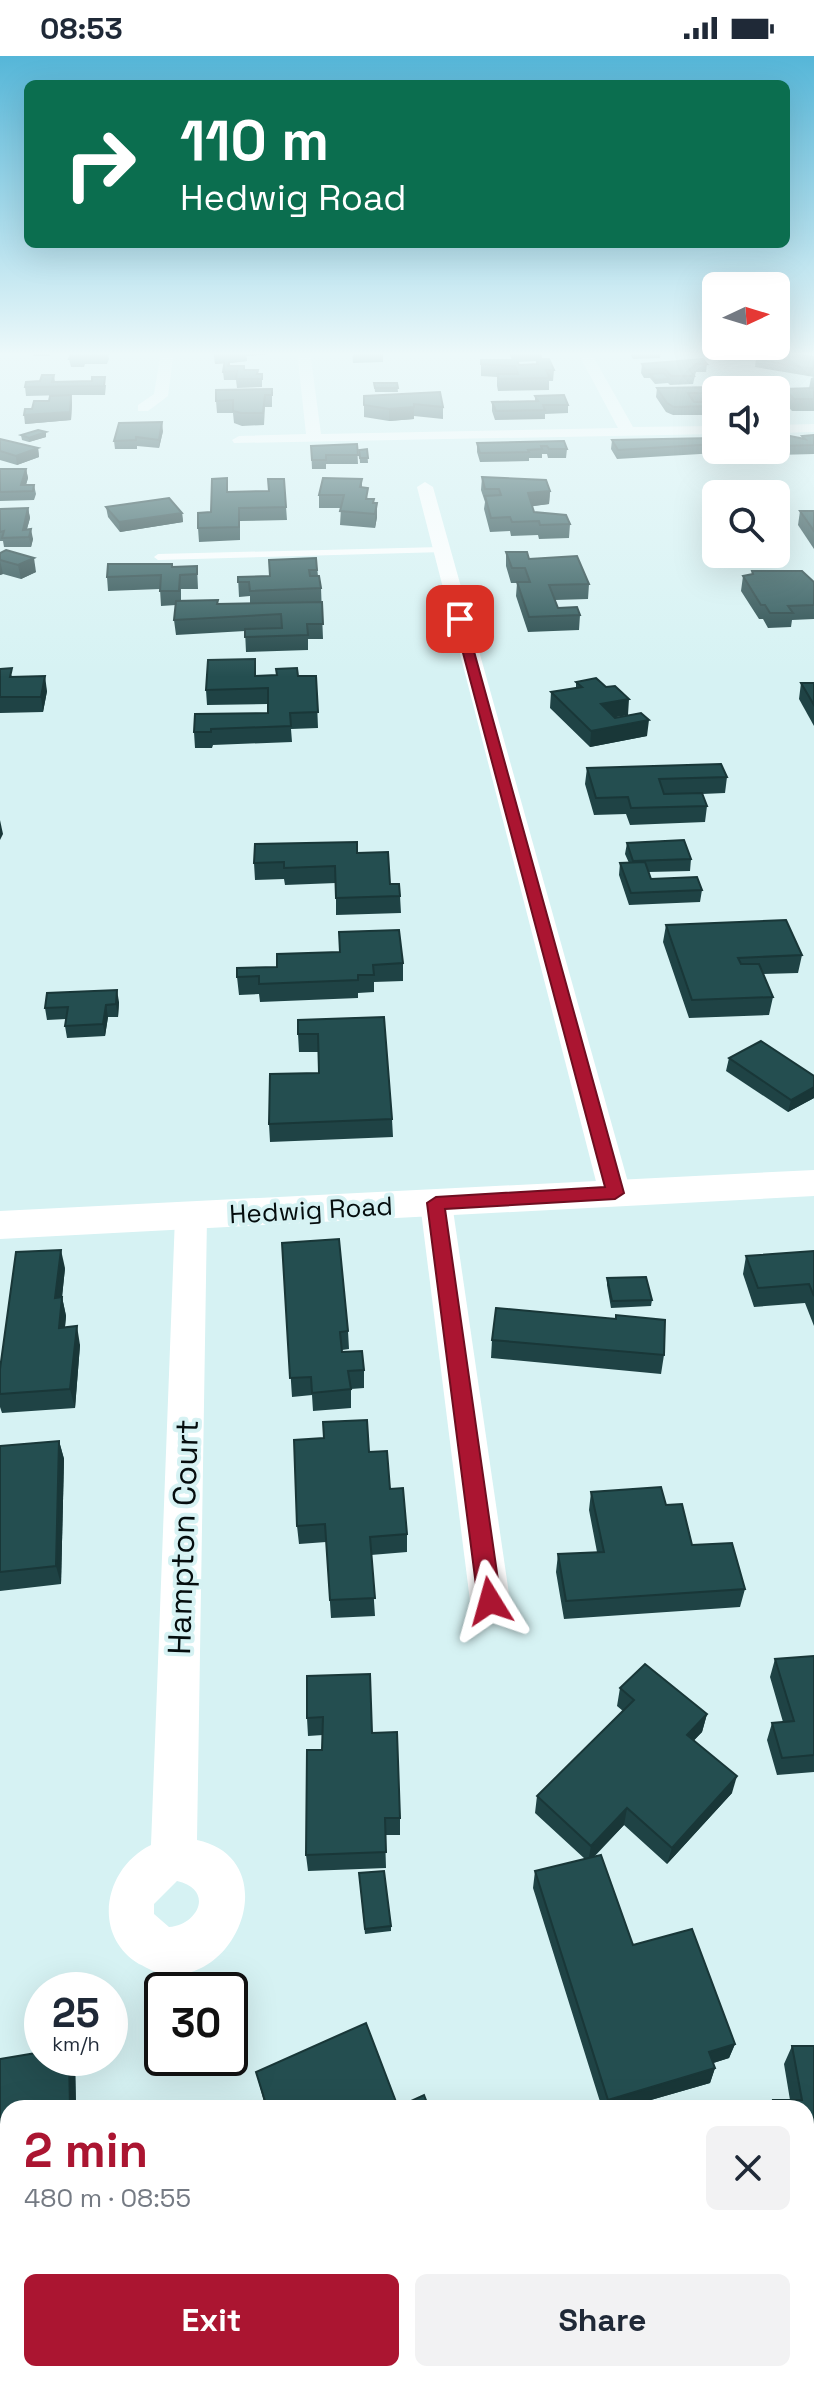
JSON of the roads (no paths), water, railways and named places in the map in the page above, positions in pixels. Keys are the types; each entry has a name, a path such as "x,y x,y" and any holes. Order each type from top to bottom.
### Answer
{"street":[{"path":"425,487 615,1193"},
{"name":"Hedwig Road","path":"0,1225 814,1183"},
{"path":"436,1203 490,1601"},
{"name":"Hampton Court","path":"174,1858 191,1217"}],"lane":[{"path":"158,557 441,550"}]}
